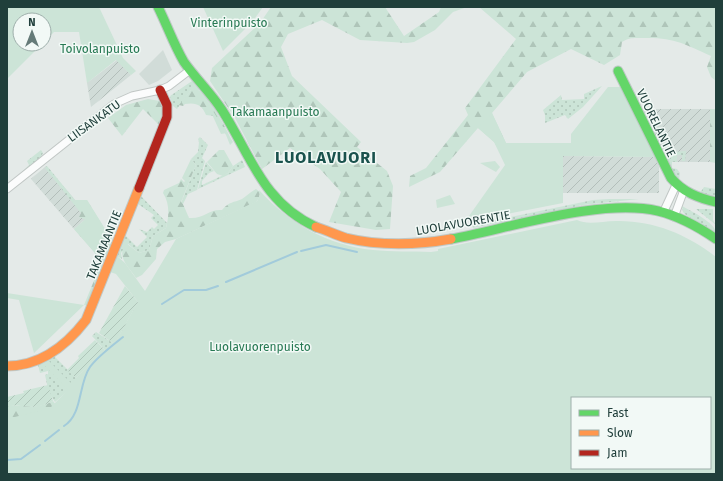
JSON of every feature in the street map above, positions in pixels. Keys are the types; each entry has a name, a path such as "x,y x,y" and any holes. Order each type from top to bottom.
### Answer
{"street":[{"name":"LUOLAVUORENTIE","path":"158,7 184,62 222,111 260,180 270,193 295,215 319,228 339,236 375,243 402,244 454,238 591,211 624,209 663,213 674,217 716,239"},
{"name":"LIISANKATU","path":"7,189 114,104 132,96 160,90 169,86 190,70"},
{"name":"VUORELANTIE","path":"618,71 664,166 680,187"},
{"name":"TAKAMAANTIE","path":"7,366 26,364 46,355 67,341 86,320 166,122 168,109 160,90"},
{"path":"663,213 680,187"},
{"path":"680,187 699,198 716,202"},
{"path":"674,217 680,187"}],"shaded area":[{"path":"163,50 172,70 158,81 149,85 139,74"},
{"path":"117,60 131,75 91,107 87,83"},
{"path":"642,109 710,109 710,162 668,162"},
{"path":"563,156 655,157 659,167 659,193 563,193"},
{"path":"46,166 89,216 74,229 31,179"}],"green space":[{"name":"Toivolanpuisto","path":"7,7 99,7 123,58 136,71 131,75 116,60 87,83 79,32 54,32 52,34 52,12 12,12 12,52 34,52 7,79"},
{"name":"Vinterinpuisto","path":"203,7 263,7 253,21 223,51"},
{"name":"Takamaanpuisto","path":"271,7 385,7 404,36 439,12 441,7 467,7 453,12 435,30 414,42 407,43 360,40 322,20 288,34 281,47 292,76 361,142 357,147 387,171 393,186 390,229 376,230 329,222 341,192 320,169 290,148 262,169 235,118 210,81 212,68 260,23"},
{"path":"479,7 716,7 716,81 711,77 707,67 711,56 671,40 653,38 627,39 622,42 620,55 604,65 571,49 527,72 492,113 506,143 498,148 494,142 478,128 440,172 409,187 410,176 426,168 468,115 465,108 516,39"},
{"path":"192,81 202,93 199,90 191,90 177,109 173,106 170,96"},
{"path":"602,86 583,107 568,119 565,115 545,123 545,115 543,110 561,95 562,100 584,99 584,94"},
{"path":"608,87 621,87 655,157 563,156 563,203 471,221 469,216 505,165 494,142 478,128 492,113 506,143 571,143 571,134"},
{"path":"195,88 201,91 217,112 233,142 230,145 226,135 214,116 206,115 203,109 192,103 185,104 183,106 179,105 191,90"},
{"path":"204,97 227,133 221,134"},
{"path":"148,99 160,101 162,104 163,113 160,126 143,109 122,136 108,118 126,105"},
{"path":"710,109 716,109 716,163 710,162"},
{"path":"200,137 208,145 202,158 205,161 197,190 188,194 183,204 181,203 196,165 191,159 198,152 198,139"},
{"path":"41,150 43,153 41,157 21,173 29,165 27,161"},
{"path":"219,150 224,150 233,166 228,173 223,176 217,174 207,162"},
{"path":"686,151 685,161 682,161 682,155 677,155 677,162 672,162 672,168 677,169 680,173 679,180 673,172 665,155 672,152"},
{"path":"191,159 196,165 181,202 189,218 199,217 213,211 222,210 229,204 242,199 256,189 260,192 259,198 256,202 176,239 165,242 157,249 156,259 142,275 136,278 124,261 122,253 123,248 126,243 139,253 149,250 153,236 166,228 168,210 167,201 163,193 164,190 179,183 181,179 184,182 185,181 182,178"},
{"path":"242,160 245,167 198,189 206,162 214,171 209,173 202,181 202,185 228,173 233,166"},
{"path":"495,161 500,167 496,172 480,163"},
{"path":"47,166 75,200 72,202 45,168"},
{"path":"704,187 716,189 716,197 700,193"},
{"name":"Luolavuorenpuisto","path":"259,190 283,213 310,231 340,243 373,250 438,251 438,249 577,220 587,223 619,221 645,224 670,231 694,242 716,257 716,474 7,474 7,419 50,408 68,390 42,363 48,360 71,383 118,338 138,302 116,274 110,272 117,256 125,263 145,291 176,239 257,201 260,195"},
{"path":"450,195 455,204 437,208 436,200"},
{"path":"141,196 167,223 166,228 153,236 149,250 139,253 128,244 121,253 122,259 117,256 125,235 137,247 147,237 139,229 147,232 152,227 154,229 158,225 151,218 154,215 138,204"},
{"path":"639,199 583,205 473,228 472,225 593,200"},
{"path":"75,200 87,200 103,226 79,217 81,213 72,202"},
{"path":"75,200 87,200 107,232 113,235 102,261 74,229 89,216"},
{"path":"682,206 708,221 715,229 716,233 686,215 683,212"},
{"path":"696,209 713,209 713,220 716,225"},
{"path":"74,229 110,240 113,243 89,306 84,305 102,261"},
{"path":"125,286 138,302 118,338 113,343 99,333"},
{"path":"7,293 84,305 34,353 19,300 7,298"},
{"path":"137,300 158,314 55,402 49,393 45,375 48,374 48,371 40,373 38,365 54,356 76,378 105,350 92,336 96,332 113,343 118,338 138,302"},
{"path":"95,340 105,350 76,378 67,370 79,358 78,356"},
{"path":"48,385 53,401 35,407 7,405 7,397 24,393 23,391"},
{"path":"53,401 56,405 7,441 7,405 36,406"}],"waterway":[{"path":"301,251 326,245 357,252"},
{"path":"226,282 297,252"},
{"path":"162,304 184,290 206,290 218,286"},
{"path":"64,426 70,421 74,414 86,374 90,367 101,355 123,337"},
{"path":"45,441 59,430"},
{"path":"7,460 21,459 40,445"}],"traffic: fast":[{"path":"158,7 184,62 222,110 260,177 283,205 298,217 316,227"},
{"path":"618,71 671,178 691,194 716,202"},
{"path":"451,239 555,216 610,208 635,208 658,211 681,219 716,239"}],"traffic: slow":[{"path":"7,366 31,362 52,353 70,338 86,320 139,188"},
{"path":"316,227 359,241 398,244 451,239"}],"traffic: jam":[{"path":"139,188 167,117 167,105 160,90"}],"district":[{"name":"LUOLAVUORI","path":"326,157"}]}
